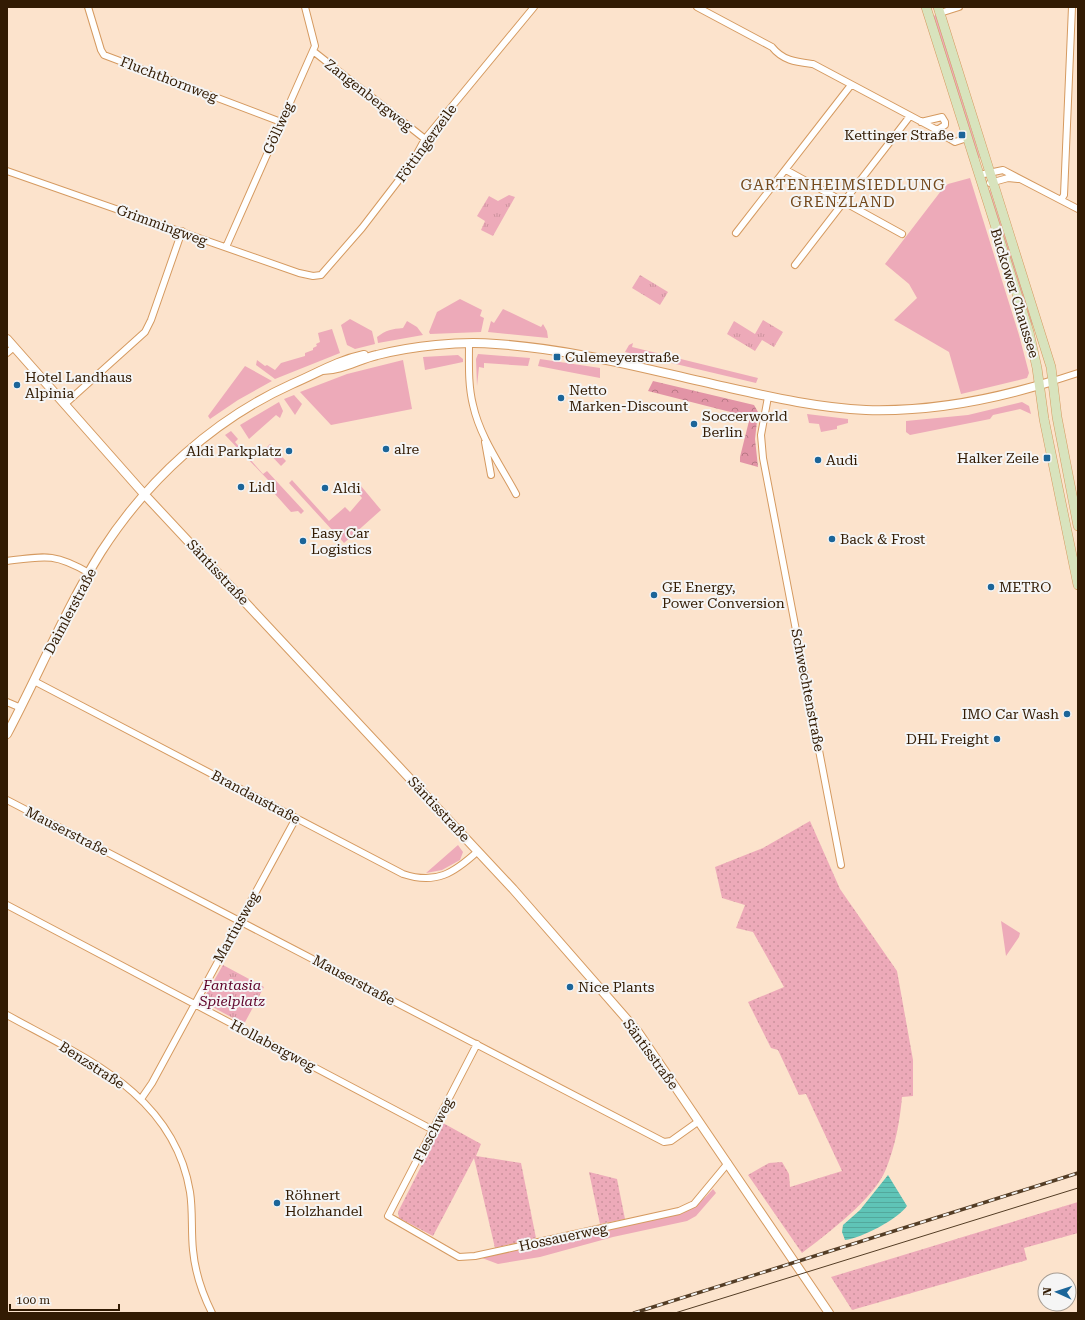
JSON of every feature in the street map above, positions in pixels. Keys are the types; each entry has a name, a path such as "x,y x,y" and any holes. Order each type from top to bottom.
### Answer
{"main road":[{"name":"Buckower Chaussee","path":"926,7 1028,332 1037,368 1038,385 1078,585"},
{"name":"Buckower Chaussee","path":"939,10 1051,366 1057,417 1078,526"}],"street":[{"name":"Fluchthornweg","path":"88,7 101,50 104,54 281,122"},
{"name":"Göllweg","path":"226,247 313,51 315,41 305,7"},
{"name":"Föttingerzeile","path":"317,276 326,271 362,228 412,163 425,140 534,7"},
{"path":"697,7 772,48 777,54 791,62 813,64 937,130 955,142 968,138"},
{"path":"939,10 959,7"},
{"path":"1062,200 1064,195 1072,7"},
{"path":"1071,32 1078,32"},
{"name":"Zangenbergweg","path":"313,51 425,140"},
{"path":"736,233 851,84"},
{"path":"795,265 910,116"},
{"path":"921,122 942,117 945,122 944,125 937,130"},
{"path":"786,170 902,234"},
{"path":"979,175 990,171 1003,170 1078,209"},
{"name":"Grimmingweg","path":"7,171 299,273 317,276"},
{"path":"983,186 1008,178 1022,180"},
{"path":"65,404 145,332 151,320 182,231"},
{"name":"Säntisstraße","path":"7,339 144,494 478,851 638,1032 829,1313"},
{"path":"469,344 469,380 473,405 485,437 516,494"},
{"name":"Daimlerstraße","path":"7,734 64,618 89,573 111,538 144,494 183,456 226,423 277,391 324,370 330,365 366,355 374,356 415,348 469,344 517,346 584,356 768,396 843,408 887,410 960,405 995,398 1053,381"},
{"path":"7,354 14,347"},
{"path":"1053,381 1078,373"},
{"name":"Schwechtenstraße","path":"768,396 761,436 763,458 841,865"},
{"path":"485,437 491,475"},
{"path":"7,561 54,557 63,559 89,573"},
{"name":"Brandaustraße","path":"34,681 413,878 432,878 446,875 460,868 478,851"},
{"path":"7,702 21,708"},
{"name":"Mauserstraße","path":"7,800 664,1142 671,1141 699,1121"},
{"name":"Martiusweg","path":"141,1099 150,1087 296,818"},
{"name":"Hollabergweg","path":"7,905 433,1130"},
{"name":"Benzstraße","path":"7,1014 110,1073 141,1099 162,1121 171,1136 184,1169 193,1211 193,1250 195,1265 201,1288 212,1313"},
{"name":"Fleschweg","path":"388,1216 477,1044"},
{"name":"Hossauerweg","path":"388,1216 459,1257 476,1256 679,1211 694,1204 728,1163"}],"green space":[{"path":"936,15 980,158 977,159 933,16"},
{"path":"970,178 1019,335 1029,373 1027,378 961,394 949,352 894,320 917,298 909,284 885,264 944,187 948,184"},
{"path":"990,190 1033,323 1032,326 988,191"},
{"path":"509,195 515,197 493,236 481,230 485,221 477,216 489,196 498,201"},
{"path":"640,275 668,292 660,305 632,288"},
{"path":"460,299 482,310 480,316 484,318 481,332 430,334 429,332 437,312"},
{"path":"503,309 541,327 543,324 547,331 548,338 488,332 491,321 494,323"},
{"path":"350,319 372,331 375,344 355,349 347,345 341,325"},
{"path":"763,320 783,332 774,347 762,340 755,351 727,334 734,321 755,334"},
{"path":"407,321 417,327 423,335 378,343 377,337 389,330 403,328"},
{"path":"332,329 340,353 275,379 256,365 257,360 265,366 267,365 275,370 281,363 305,356 305,353 313,350 313,348 317,346 316,344 320,342 318,333"},
{"path":"633,343 632,347 758,378 756,383 625,352 629,345"},
{"path":"478,354 530,358 528,366 484,363 484,368 479,367 477,386 476,359"},
{"path":"458,355 463,359 463,362 425,370 423,357"},
{"path":"540,359 600,368 600,378 538,366"},
{"path":"403,360 412,409 331,425 300,392 347,374"},
{"path":"245,366 272,381 238,400 210,419 208,416"},
{"path":"653,381 754,405 758,412 755,439 758,467 740,462 750,417 648,391"},
{"path":"294,395 302,404 295,415 284,399"},
{"path":"279,402 283,411 280,418 276,415 249,439 240,425"},
{"path":"1022,402 1029,406 1031,414 1020,409 993,415 990,419 910,435 906,432 906,421 968,415"},
{"path":"807,414 848,419 848,423 837,426 837,429 821,432 819,424 809,423"},
{"path":"231,431 238,439 235,442 263,474 267,471 304,511 301,514 298,511 291,512 266,484 269,481 225,435"},
{"path":"270,444 286,461 281,466 265,449"},
{"path":"292,480 329,521 345,507 350,512 362,498 356,491 361,486 381,510 344,543 289,483"},
{"path":"810,821 840,889 897,971 913,1060 913,1096 902,1097 894,1143 886,1169 880,1180 871,1192 849,1215 802,1253 748,1175 769,1163 782,1162 789,1174 790,1187 842,1171 806,1094 799,1095 778,1050 771,1048 748,1002 784,987 753,932 736,928 745,905 722,898 715,867 763,848"},
{"path":"458,845 463,852 460,860 442,870 426,873"},
{"path":"1001,921 1020,933 1019,937 1006,956"},
{"name":"Fantasia Spielplatz","path":"223,965 264,987 244,1024 207,1004 205,996"},
{"path":"443,1123 481,1144 476,1156 521,1163 536,1238 495,1248 474,1158 433,1236 399,1218 398,1212"},
{"path":"589,1172 617,1179 625,1219 600,1224"},
{"path":"713,1189 716,1193 696,1216 687,1221 613,1237 540,1257 498,1264 482,1258 681,1213 690,1209 706,1197"},
{"path":"1078,1202 1078,1233 1024,1248 1027,1260 852,1310 831,1277"}],"water":[{"path":"888,1175 907,1206 896,1217 870,1232 845,1240 842,1232 843,1225 860,1210"}],"tram line":[{"path":"675,1313 1078,1188"}],"railway":[{"path":"634,1313 1078,1173"}],"place":[{"name":"Kettinger Straße","path":"962,135"},
{"name":"Culemeyerstraße","path":"557,357"},
{"name":"Hotel Landhaus Alpinia","path":"17,385"},
{"name":"Netto Marken-Discount","path":"561,398"},
{"name":"Soccerworld Berlin","path":"694,424"},
{"name":"alre","path":"386,449"},
{"name":"Aldi Parkplatz","path":"289,451"},
{"name":"Halker Zeile","path":"1047,458"},
{"name":"Audi","path":"818,460"},
{"name":"Lidl","path":"241,487"},
{"name":"Aldi","path":"325,488"},
{"name":"Back & Frost","path":"832,539"},
{"name":"Easy Car Logistics","path":"303,541"},
{"name":"METRO","path":"991,587"},
{"name":"GE Energy, Power Conversion","path":"654,595"},
{"name":"IMO Car Wash","path":"1067,714"},
{"name":"DHL Freight","path":"997,739"},
{"name":"Nice Plants","path":"570,987"},
{"name":"Röhnert Holzhandel","path":"277,1203"}],"district":[{"name":"GARTENHEIMSIEDLUNG GRENZLAND","path":"843,194"}]}
